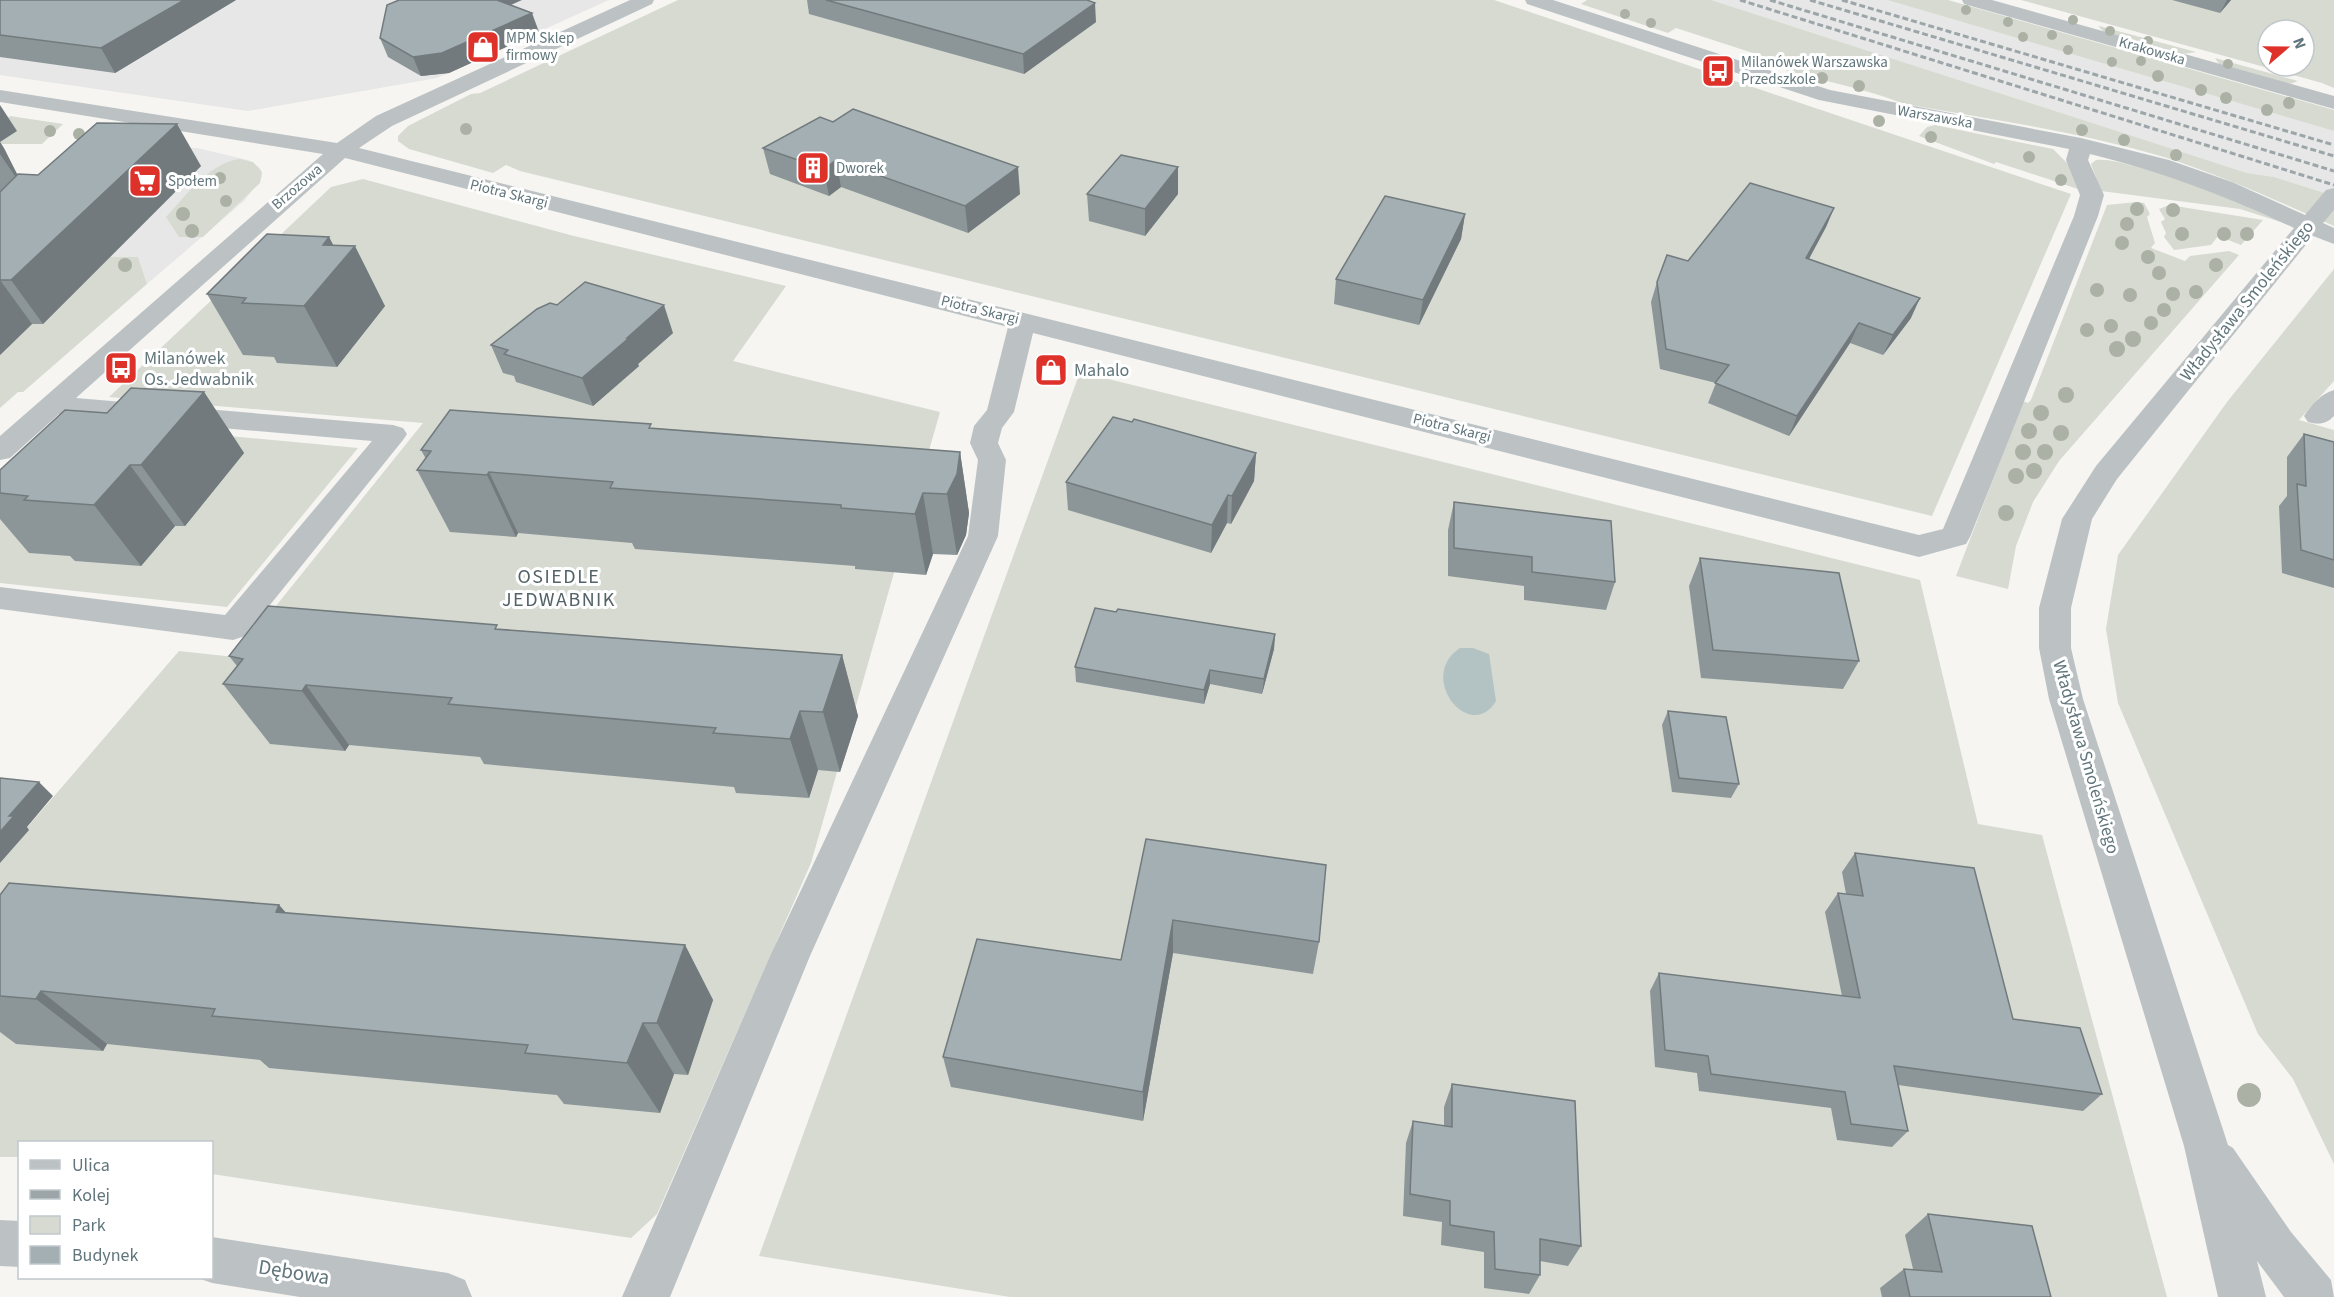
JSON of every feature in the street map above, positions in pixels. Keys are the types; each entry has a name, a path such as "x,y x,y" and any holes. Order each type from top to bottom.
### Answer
{"street":[{"name":"Brzozowa","path":"0,451 341,150 384,121 645,0"},
{"name":"Warszawska","path":"1534,0 1826,96 2081,145 2192,175 2334,237"},
{"name":"Krakowska","path":"1971,0 2334,103"},
{"name":"Piotra Skargi","path":"0,96 341,150 405,168 1919,546 1955,537 2091,201 2092,195 2078,160 2081,145"},
{"path":"132,141 155,119"},
{"name":"Władysława Smoleńskiego","path":"2242,1297 2206,1146 2066,699 2055,648 2055,608 2077,519 2106,473 2334,195"},
{"path":"646,1297 790,956 983,536 992,460 984,443 988,426 1000,412 1023,321"},
{"path":"0,598 233,628 393,434 52,405"},
{"name":"Władysława Smoleńskiego","path":"2206,1146 2275,1248 2314,1297"},
{"path":"0,1243 18,1244"},
{"name":"Dębowa","path":"213,1260 448,1297"}],"shaded area":[{"path":"0,0 609,0 437,78 248,111 0,75"},
{"path":"1711,0 1887,0 2334,131 2334,196 2274,177 2247,173"},
{"path":"140,145 197,148 248,160 260,168 262,177 244,201 147,284 138,257 0,254"},
{"path":"1460,648 1473,648 1489,654 1496,701 1485,712 1473,715 1462,711 1452,702 1445,689 1443,675 1448,660"}],"green space":[{"path":"678,0 1494,0 2071,194 1932,516 520,171 506,165 493,173 409,149 398,141 398,136 408,126 471,94 480,93"},
{"path":"1587,0 1711,0 2247,173 2274,177 2334,196 2334,226 2271,198 2164,157 2067,133 1904,104 1785,70 1790,65 1676,28 1668,33 1581,4"},
{"path":"1887,0 1948,0 2334,110 2334,131"},
{"path":"2021,0 2334,0 2334,88 2304,78 2316,78 2316,18 2256,18 2256,65"},
{"path":"2099,27 2196,52 2183,54 2104,32"},
{"path":"2215,58 2256,69 2256,74 2219,64"},
{"path":"2269,78 2287,78 2298,81 2290,84"},
{"path":"10,116 63,124 42,144 0,144 0,124"},
{"path":"1935,125 2053,149 2070,166 2081,190 1996,162 1994,164 1919,136 1927,127"},
{"path":"239,159 253,162 262,172 260,183 203,237 179,237 166,217 208,174 217,167"},
{"path":"2096,160 2106,160 2173,177 2287,224 2240,209 2101,191 2091,164"},
{"path":"363,179 574,236 786,286 733,361 940,412 811,863 657,1214 631,1238 213,1174 213,1141 18,1141 18,1157 0,1157 0,859 179,651 235,657 423,423 109,397 331,187"},
{"path":"2144,203 2150,214 2147,217 2155,243 2151,248 2185,261 2190,256 2229,251 2239,255 2059,461 2033,502 2016,546 2008,589 1956,576 2023,401 2028,403 2031,400 2107,205"},
{"path":"2169,205 2263,220 2241,245 2218,236 2211,245 2174,250 2164,237 2166,233 2161,222 2165,219 2159,209"},
{"path":"66,256 138,257 147,284 23,392 18,392 0,408 0,355 32,324 43,324 69,298"},
{"path":"2334,269 2334,381 2299,420 2334,430 2334,1164 2293,1079 2258,1034 2118,703 2106,629 2118,555 2227,402"},
{"path":"1080,372 1920,580 1978,824 2042,835 2167,1297 1010,1297 759,1256"},
{"path":"88,423 358,448 227,607 0,583 0,504"}],"building":[{"path":"0,0 184,0 101,48 0,35"},
{"path":"399,0 497,0 532,13 442,53 413,57 380,38 387,5"},
{"path":"826,0 1087,0 1095,3 1023,54"},
{"path":"853,109 1018,167 965,206 836,160 824,169 763,148 820,117 833,122"},
{"path":"97,123 177,124 11,280 0,280 0,192 18,174 38,175"},
{"path":"1121,155 1178,167 1145,209 1087,194"},
{"path":"1750,183 1834,208 1806,258 1920,298 1893,335 1859,323 1797,416 1715,383 1729,365 1666,349 1657,282 1667,255 1688,261"},
{"path":"1385,196 1465,214 1423,300 1336,279"},
{"path":"267,234 329,237 323,245 355,246 304,306 242,303 246,298 207,294"},
{"path":"585,282 664,305 582,378 504,354 508,350 491,345 537,309 550,303 557,305"},
{"path":"131,388 204,392 141,465 130,465 94,505 24,500 28,496 0,493 0,470 65,410 107,413"},
{"path":"450,410 651,424 649,428 960,452 957,474 947,494 923,493 915,514 841,508 841,505 610,488 613,482 489,472 487,475 417,470 431,451 421,450"},
{"path":"1113,417 1132,422 1134,419 1256,453 1232,496 1228,495 1212,525 1066,482"},
{"path":"2304,434 2334,442 2334,560 2301,550 2297,484 2306,486"},
{"path":"1454,502 1611,521 1615,582 1532,572 1532,557 1454,548"},
{"path":"1700,558 1839,573 1859,661 1713,650"},
{"path":"268,606 497,625 495,629 842,655 823,712 800,711 790,739 713,733 716,728 448,704 452,698 306,685 302,691 223,684 243,659 229,656"},
{"path":"1095,608 1116,612 1118,609 1275,634 1264,679 1210,670 1204,690 1075,667"},
{"path":"1668,711 1726,717 1739,784 1679,778"},
{"path":"0,778 39,782 9,816 14,816 0,832"},
{"path":"1146,839 1326,865 1319,942 1173,920 1143,1092 943,1057 977,939 1121,960"},
{"path":"1855,853 1974,868 2013,1019 2080,1028 2102,1094 1894,1066 1908,1131 1851,1124 1845,1092 1711,1074 1708,1056 1665,1050 1659,973 1860,998 1838,893 1863,896"},
{"path":"9,883 279,905 276,912 685,945 657,1023 643,1023 627,1063 525,1053 528,1045 212,1016 215,1009 41,991 36,999 0,996 0,895"},
{"path":"1452,1084 1575,1101 1581,1246 1540,1239 1540,1275 1495,1269 1494,1232 1450,1225 1450,1201 1410,1194 1413,1121 1452,1127"},
{"path":"1928,1214 2032,1226 2051,1297 1910,1297 1904,1269 1942,1272"}],"railway":[{"path":"1740,0 2334,185"},
{"path":"1770,0 2334,171"},
{"path":"1810,0 2334,156"},
{"path":"1842,0 2334,145"}],"place":[{"name":"MPM Sklep firmowy","path":"483,47"},
{"name":"Milanówek Warszawska Przedszkole","path":"1718,71"},
{"name":"Dworek","path":"813,168"},
{"name":"Społem","path":"145,181"},
{"name":"Milanówek Os. Jedwabnik","path":"121,368"},
{"name":"Mahalo","path":"1051,370"}],"district":[{"name":"OSIEDLE JEDWABNIK","path":"559,588"}]}
